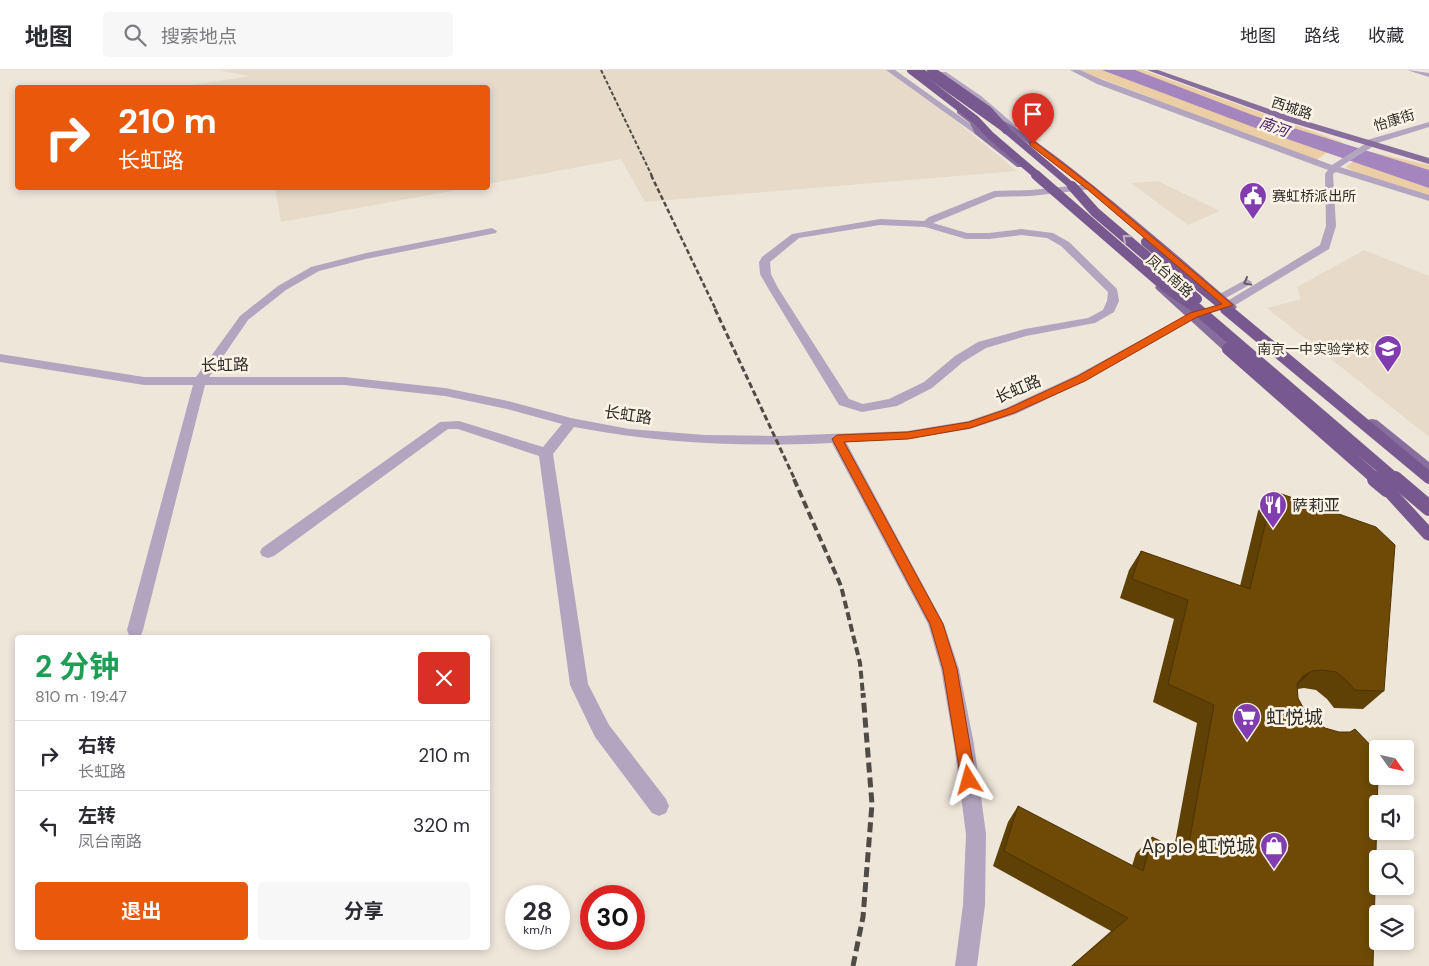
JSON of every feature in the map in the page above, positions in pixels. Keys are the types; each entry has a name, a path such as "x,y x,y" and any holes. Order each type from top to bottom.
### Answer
{"highway":[{"path":"898,70 968,122 990,135"},
{"name":"凤台南路","path":"911,70 976,120 990,135 1165,287"},
{"name":"凤台南路","path":"920,70 1009,129 1072,186 1110,211 1429,478"},
{"path":"1072,186 1095,212 1429,497"},
{"path":"1165,287 1187,312 1429,526"},
{"path":"1165,287 1196,308 1429,508"},
{"path":"1387,490 1429,536"}],"main road":[{"name":"凤台南路","path":"904,70 973,122 978,132 1194,315 1429,536"},
{"name":"凤台南路","path":"930,70 994,120 1090,187 1224,301 1429,469"},
{"name":"西城路","path":"1151,70 1277,116 1364,144 1429,161"},
{"name":"西城路","path":"1163,70 1364,144 1429,157"}],"street":[{"path":"890,70 978,132"},
{"path":"938,70 978,98 1009,129"},
{"path":"1074,70 1100,82 1429,198"},
{"path":"1412,70 1429,75"},
{"name":"怡康街","path":"1334,164 1364,144 1429,124"},
{"name":"长虹路","path":"0,358 144,381 344,381 446,392 508,405 571,422 629,433 705,440 837,439 908,435 940,431 970,425 995,417 1081,378 1194,315 1324,247 1331,226 1329,174 1334,164"},
{"path":"926,224 966,236 981,237 1036,232 1058,239 1113,290 1113,301 1108,312 1091,321 1025,333 982,345 959,359 928,385 892,403 862,408 844,402 773,288 764,269 763,263 783,244 796,236 806,233 880,222 926,224 940,215 994,194 1051,192 1090,187"},
{"path":"135,630 200,381 244,318 282,288 315,268 492,231"},
{"path":"571,422 546,453 579,685 602,731 659,806"},
{"path":"268,552 445,425 459,425 546,453"},
{"path":"837,439 936,624 950,669 964,744 976,834 974,906 966,966"}],"shaded area":[{"path":"217,70 890,70 913,86 1017,171 645,202 621,159 490,184 490,85 193,85 250,76"},
{"path":"1079,70 1143,70 1342,142 1315,161"},
{"path":"1367,151 1429,165 1429,196 1359,174 1346,167"},
{"path":"1158,181 1220,211 1188,225 1131,183"},
{"path":"275,190 457,190 281,222"},
{"name":"南京一中实验学校","path":"1364,250 1429,276 1429,437 1267,308 1301,299 1297,287"}],"water":[{"name":"南河","path":"1102,70 1135,70 1255,116 1429,170 1429,188 1261,130"}],"building":[{"name":"虹悦城","path":"1273,491 1376,527 1395,545 1384,691 1355,690 1336,672 1323,670 1312,671 1303,676 1297,684 1298,698 1305,711 1315,721 1325,728 1339,732 1350,732 1355,729 1369,744 1369,785 1378,785 1378,795 1369,795 1369,840 1376,840 1376,850 1369,850 1369,895 1375,895 1375,905 1369,905 1369,950 1373,950 1373,966 1072,966 1128,918 1004,851 1018,806 1143,871 1152,837 1187,854 1214,705 1168,684 1188,600 1132,579 1141,551 1250,589"}],"railway":[{"path":"601,70 652,176"},
{"path":"651,175 716,310"},
{"path":"715,309 795,480"},
{"path":"794,479 841,586 860,663 863,695"},
{"path":"853,966 863,917 872,804 863,693"}],"place":[{"name":"赛虹桥派出所","path":"1253,220"},
{"name":"南京一中实验学校","path":"1388,373"},
{"name":"萨莉亚","path":"1273,529"},
{"name":"虹悦城","path":"1247,741"},
{"name":"Apple 虹悦城","path":"1274,870"}],"route":[{"path":"969,780 950,669 936,624 901,555 837,439 908,435 940,431 970,425 1011,411 1081,378 1194,315 1228,305 1090,187 1033,144"}]}
